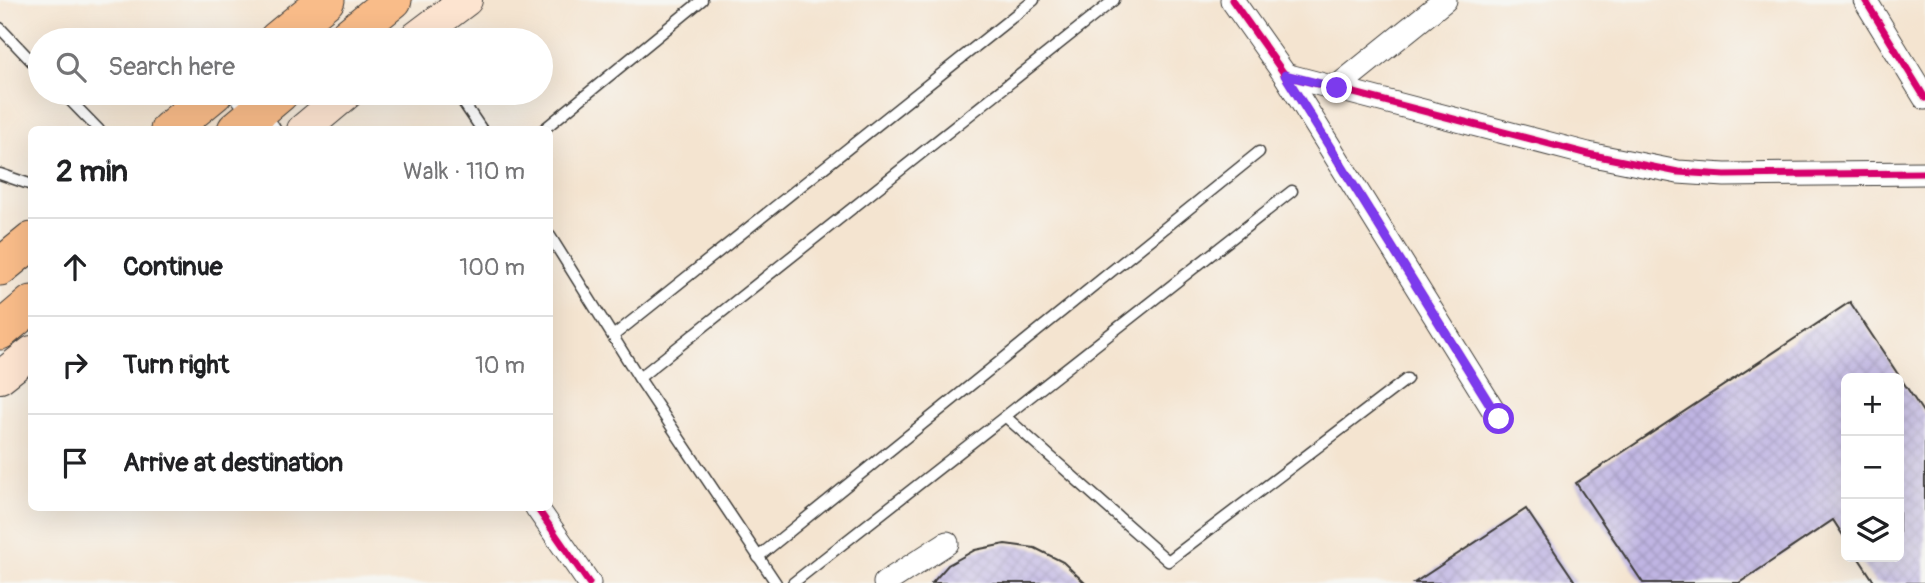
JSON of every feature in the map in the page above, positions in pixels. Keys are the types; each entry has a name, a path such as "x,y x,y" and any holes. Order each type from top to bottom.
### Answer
{"main road":[{"path":"292,28 326,0"},
{"path":"359,28 393,0"},
{"path":"174,126 199,105"},
{"path":"0,267 28,244"},
{"path":"0,331 28,307"}],"street":[{"path":"431,28 466,0"},
{"path":"1232,0 1285,75 1499,419"},
{"path":"1337,88 1445,0"},
{"path":"1866,0 1925,99"},
{"path":"1285,75 1588,153 1678,172 1797,176 1925,173"},
{"path":"308,126 333,105"},
{"path":"0,377 28,355"},
{"path":"539,511 589,583"},
{"path":"885,583 947,543"}],"lane":[{"path":"548,126 702,0"},
{"path":"613,336 1034,0"},
{"path":"639,378 1114,0"},
{"path":"0,28 28,57"},
{"path":"75,105 95,126"},
{"path":"465,105 479,126"},
{"path":"758,557 1259,152"},
{"path":"0,174 28,183"},
{"path":"793,583 1007,418 1292,191"},
{"path":"553,241 639,378 776,583"},
{"path":"1007,418 1168,561 1407,379"}],"building":[{"path":"1850,302 1897,373 1841,373 1841,532 1833,520 1739,583 1643,583 1576,483"},
{"path":"1904,383 1925,415 1925,583 1875,583 1861,562 1904,562"},
{"path":"1526,509 1576,583 1414,583"},
{"path":"1005,544 1035,548 1063,562 1085,583 932,583 948,565 975,550"}],"cycle path":[{"path":"1232,0 1285,75 1588,154 1678,172 1725,175 1925,173"},
{"path":"1865,0 1925,98"},
{"path":"1285,75 1499,419"},
{"path":"539,511 589,583"}],"route":[{"path":"1337,88 1285,75 1499,419"}]}
